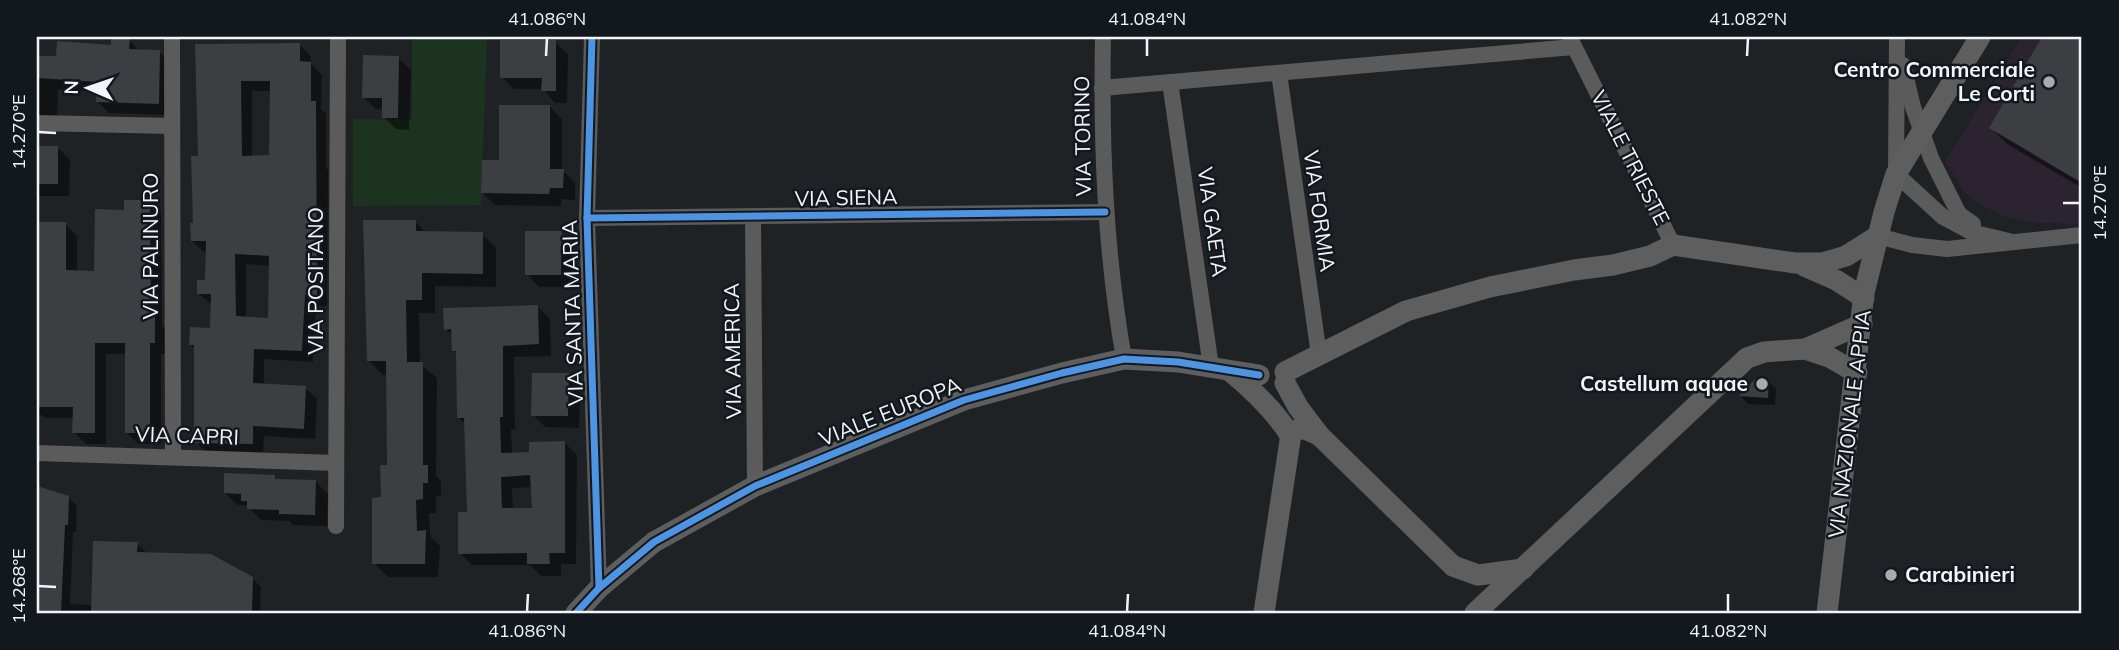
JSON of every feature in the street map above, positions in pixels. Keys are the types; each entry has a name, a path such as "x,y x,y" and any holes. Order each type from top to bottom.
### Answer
{"street":[{"name":"VIA PALINURO","path":"172,37 173,456"},
{"name":"VIA POSITANO","path":"336,526 338,37"},
{"name":"VIA SANTA MARIA","path":"592,37 587,218 599,589"},
{"name":"VIA TORINO","path":"1103,37 1105,212 1112,287 1124,359"},
{"path":"1898,37 1913,107 1931,158 1959,214 1980,229 2013,242"},
{"path":"1898,37 1896,174 1943,217 1971,232 2013,242"},
{"name":"VIA NAZIONALE APPIA","path":"1827,613 1864,298 1878,236 1896,174 1980,37"},
{"path":"1102,88 1279,73 1572,42"},
{"name":"VIALE TRIESTE","path":"1572,42 1673,245 1795,263 1822,262 1846,256 1878,236"},
{"name":"VIA FORMIA","path":"1279,73 1319,355"},
{"name":"VIA GAETA","path":"1170,82 1221,370"},
{"path":"37,122 172,126"},
{"name":"VIA SIENA","path":"587,218 1105,212"},
{"name":"VIA AMERICA","path":"753,217 755,486"},
{"path":"1878,236 1912,245 1947,249 2082,235"},
{"path":"1523,569 1478,575 1453,566 1320,436 1298,407 1285,378 1319,355 1406,311 1490,288 1650,256 1673,245"},
{"name":"VIALE TRIESTE","path":"1795,263 1836,280 1864,298"},
{"path":"1475,613 1747,358 1764,352 1805,349 1861,324"},
{"path":"1805,349 1829,357 1857,373"},
{"name":"VIALE EUROPA","path":"576,613 599,589 654,542 755,486 964,400 1124,359 1178,362 1259,375 1260,384 1266,391 1279,391 1285,378"},
{"path":"1221,370 1258,394 1290,435"},
{"path":"1264,613 1290,435 1297,429 1306,428 1320,436"},
{"name":"VIA CAPRI","path":"37,453 336,463"},
{"path":"1464,613 1475,594 1478,575"}],"shaded area":[{"path":"2022,37 2082,37 2082,224 2027,222 2004,216 1965,193 1945,162"}],"green space":[{"path":"412,37 487,37 481,205 353,206 353,119 412,120"}],"building":[{"name":"Centro Commerciale Le Corti","path":"2042,37 2082,37 2082,183 1989,128"},
{"path":"111,38 130,38 129,49 160,50 159,104 96,102 97,82 37,78 37,56 56,56 57,41 111,45"},
{"path":"500,40 556,40 556,91 541,91 542,78 500,78"},
{"path":"300,43 300,61 311,62 311,101 316,101 317,296 305,295 302,351 254,349 253,383 306,386 304,429 253,426 253,444 194,443 194,345 189,345 190,327 210,328 211,294 197,294 197,280 205,280 206,241 191,241 191,156 198,156 195,44","holes":["241,81 270,81 269,155 242,156","235,254 269,256 268,318 236,316"]},
{"path":"363,55 399,56 398,118 382,118 382,98 362,98"},
{"path":"499,105 550,105 550,169 564,169 563,188 550,188 549,194 481,193 482,160 499,160"},
{"path":"37,146 58,146 58,184 37,184"},
{"path":"124,200 150,200 151,316 155,316 155,343 150,343 150,433 125,433 125,343 95,343 95,433 72,433 73,407 37,407 37,222 66,222 66,270 94,271 95,209 124,210"},
{"path":"363,220 416,220 416,231 483,232 483,274 422,273 422,300 406,300 407,362 423,362 423,465 428,465 428,483 423,483 423,499 416,500 417,531 426,530 425,564 372,564 372,498 381,497 380,465 387,465 386,361 367,361"},
{"path":"525,231 562,231 561,275 525,275"},
{"path":"538,305 539,344 503,346 501,453 529,452 529,442 565,441 565,553 549,553 550,564 527,564 527,553 458,554 458,512 467,512 464,418 457,418 456,351 452,351 451,329 444,330 443,308","holes":["530,475 532,508 502,508 501,477"]},
{"path":"532,373 569,373 568,416 531,416"},
{"name":"Castellum aquae","path":"1755,379 1769,379 1768,398 1739,396"},
{"path":"224,473 275,475 275,479 316,480 315,515 279,514 279,510 247,509 247,501 241,501 241,494 224,493"},
{"path":"37,486 69,496 61,613 37,613"},
{"path":"93,541 138,542 137,552 211,554 253,577 252,613 91,613"}],"cycle path":[{"path":"592,37 587,218 599,588"},
{"path":"587,218 1105,212"},
{"path":"576,613 599,588 654,542 755,486 964,400 1124,359 1178,362 1259,375"}],"place":[{"name":"Centro Commerciale Le Corti","path":"2049,82"},
{"name":"Castellum aquae","path":"1762,384"},
{"name":"Carabinieri","path":"1891,575"}]}
